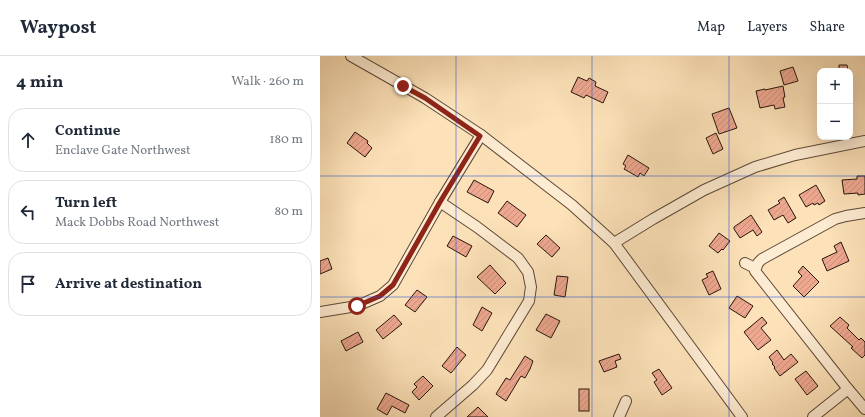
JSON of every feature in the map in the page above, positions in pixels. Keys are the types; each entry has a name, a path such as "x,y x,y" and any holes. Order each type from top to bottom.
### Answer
{"street":[{"path":"351,56 425,98 480,136 572,205 614,243 742,417"},
{"path":"320,312 357,306 380,296 393,285 440,202 480,136"},
{"path":"614,243 704,190 755,167 795,155 865,141"},
{"path":"436,417 488,370 529,301 532,287 528,272 518,258 477,227 440,202"},
{"path":"755,268 762,259 835,219 865,214"},
{"path":"746,263 755,268 755,271 865,409"},
{"path":"813,417 848,389"},
{"path":"619,417 626,401"}],"building":[{"path":"839,65 847,65 848,68 839,68"},
{"path":"793,67 798,81 784,85 780,71"},
{"path":"578,77 587,81 589,78 596,82 595,86 608,92 603,103 586,95 584,98 571,92"},
{"path":"783,86 785,107 775,109 774,105 760,108 756,91"},
{"path":"729,108 737,128 719,134 712,114"},
{"path":"355,132 368,141 367,143 372,148 365,157 347,143"},
{"path":"716,133 723,149 713,154 706,138"},
{"path":"628,155 649,168 644,176 640,173 638,177 624,169 626,166 623,164"},
{"path":"857,176 865,176 865,194 844,194 842,180 857,179"},
{"path":"474,180 494,191 488,203 467,192"},
{"path":"816,185 825,201 819,205 818,203 814,205 813,203 806,207 799,195"},
{"path":"784,197 796,218 788,223 783,215 774,220 768,210 780,203 778,201"},
{"path":"507,201 526,215 517,227 498,213"},
{"path":"751,215 762,232 757,236 753,230 740,238 734,227"},
{"path":"719,233 730,241 723,250 722,249 718,253 709,246"},
{"path":"546,235 560,248 552,257 537,244"},
{"path":"453,236 472,246 466,257 447,246"},
{"path":"841,242 849,261 827,271 822,259 837,252 834,246"},
{"path":"328,258 332,269 320,274 320,261"},
{"path":"490,265 506,283 495,294 477,277"},
{"path":"803,266 819,282 804,297 793,286 802,276 798,272"},
{"path":"713,271 721,289 709,295 702,280 708,277 706,274"},
{"path":"557,276 568,277 565,297 554,295"},
{"path":"417,290 427,297 415,312 405,305"},
{"path":"737,296 753,306 745,318 729,308"},
{"path":"482,307 492,313 482,331 473,325"},
{"path":"546,314 560,321 551,338 536,330"},
{"path":"394,315 402,324 383,339 376,330"},
{"path":"762,317 767,323 761,328 771,340 758,350 744,332"},
{"path":"840,317 849,325 847,328 859,340 861,338 865,342 865,355 862,358 851,348 853,347 830,326"},
{"path":"358,332 363,342 346,351 341,341"},
{"path":"457,347 466,355 451,373 442,366"},
{"path":"777,350 784,360 791,354 798,362 780,376 769,357"},
{"path":"619,354 621,359 615,361 617,367 604,372 599,361"},
{"path":"525,356 533,361 530,369 525,378 521,376 506,401 496,394 506,378 510,380"},
{"path":"659,369 672,388 662,395 654,382 657,380 652,373"},
{"path":"806,371 818,386 807,395 795,379"},
{"path":"423,376 433,386 419,400 412,392 417,387 414,384"},
{"path":"579,389 589,389 589,411 579,411"},
{"path":"386,393 409,405 405,413 392,406 387,415 377,409"},
{"path":"478,407 488,417 467,417"}],"route":[{"path":"357,306 380,296 393,285 440,202 480,136 425,98 403,86"}]}
